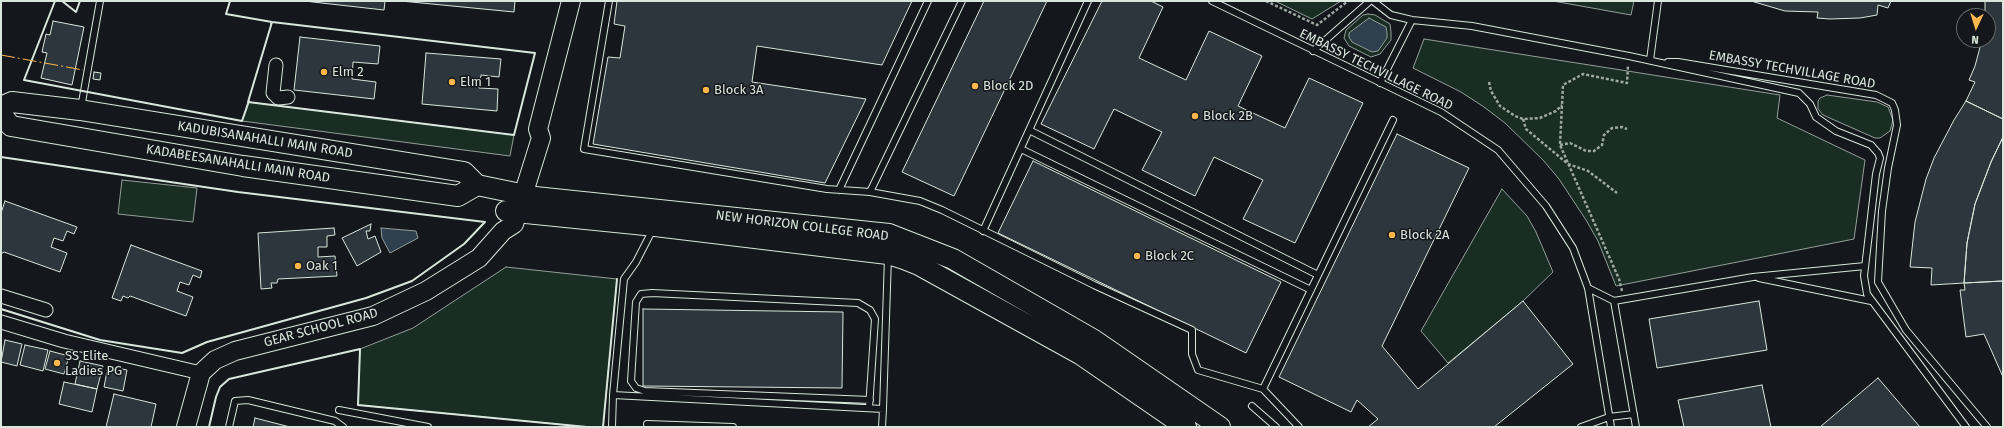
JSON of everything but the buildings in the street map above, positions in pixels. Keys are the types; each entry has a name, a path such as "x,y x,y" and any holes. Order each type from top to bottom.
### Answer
{"main road":[{"name":"GEAR SCHOOL ROAD","path":"201,373 215,360 236,351 373,316 426,290 479,258 503,231 514,224 515,203 541,138 538,129 571,1"},
{"name":"KADUBISANAHALLI MAIN ROAD","path":"1,107 12,102 80,110 464,172 477,185 515,203"},
{"name":"KADABEESANAHALLI MAIN ROAD","path":"1,114 11,126 201,159 458,196 477,185"},
{"path":"201,159 203,130"},
{"name":"NEW HORIZON COLLEGE ROAD","path":"515,203 655,226 889,244 919,265 1080,354 1186,427"},
{"name":"NEW HORIZON COLLEGE ROAD","path":"515,203 889,244 953,259 1087,336 1220,427"},
{"path":"186,427 201,373"}],"street":[{"path":"276,65 273,93 278,98 288,98"},
{"path":"1,296 46,310"},
{"path":"1,322 64,342 201,373"}],"lane":[{"path":"80,110 100,1"},
{"path":"609,1 584,149 839,190 870,192 920,202 942,210 1192,330 1192,354 1198,370 1263,389 1299,427"},
{"path":"839,190 928,1"},
{"path":"870,192 962,1"},
{"path":"983,231 1088,1"},
{"name":"EMBASSY TECHVILLAGE ROAD","path":"1212,1 1441,112 1498,150 1546,206 1573,248 1588,288 1611,427"},
{"path":"1313,51 1372,1"},
{"name":"EMBASSY TECHVILLAGE ROAD","path":"1372,1 1391,16 1412,20 1472,26 1650,60 1799,93 1810,104 1816,117 1836,131 1866,142 1875,148 1880,158 1865,266 1864,285 1871,301 1966,427"},
{"path":"1650,60 1658,1"},
{"path":"1380,83 1412,20"},
{"name":"EMBASSY TECHVILLAGE ROAD","path":"1660,63 1678,62 1876,95 1892,103 1896,110 1897,125 1888,168 1882,211 1878,282 1906,330 1987,427"},
{"path":"1263,389 1393,120"},
{"path":"1029,130 1318,275"},
{"path":"1021,149 1311,290"},
{"path":"612,427 613,395 624,279 636,262 655,226"},
{"path":"882,427 889,244"},
{"path":"1588,288 1614,301 1753,277 1865,266"},
{"path":"1753,277 1871,301"},
{"path":"870,400 645,391 636,388 631,381 636,302 641,294 652,293 858,303 870,310 875,319 870,408"},
{"path":"1614,301 1636,427"},
{"path":"613,395 883,409"},
{"path":"229,427 235,400 248,400 335,421 343,427"},
{"path":"1252,406 1276,427"},
{"path":"339,410 428,427"},
{"path":"1581,427 1609,417 1634,414"},
{"path":"647,424 733,427"}],"path":[{"path":"1266,1 1317,25 1348,1"},
{"path":"1624,299 1619,279 1560,145 1563,85 1583,74 1627,83 1630,56"},
{"path":"1489,82 1491,91 1500,106 1514,116 1523,119 1540,118 1556,111 1562,105"},
{"path":"1523,119 1526,129 1568,164 1588,171 1617,193"},
{"path":"1560,145 1570,143 1586,151 1594,150 1602,145 1604,135 1612,128 1622,127 1627,129"}],"green space":[{"path":"1275,1 1341,1 1312,19"},
{"path":"1553,1 1634,1 1631,15"},
{"path":"1363,15 1375,15 1390,24 1391,32 1391,40 1380,54 1371,57 1349,46 1344,38 1346,30"},
{"path":"1424,39 1780,95 1777,118 1865,160 1854,239 1616,286 1598,241 1586,220 1559,179 1543,160 1505,123 1484,107 1461,92 1413,68"},
{"path":"1827,95 1877,102 1888,107 1893,120 1890,131 1880,138 1875,138 1823,115 1818,109 1818,101 1820,98"},
{"path":"248,102 514,135 510,156 242,121"},
{"path":"122,180 197,188 193,222 118,214"},
{"path":"1502,189 1527,216 1536,232 1553,272 1523,301 1448,363 1421,331"},
{"path":"506,267 617,279 603,427 587,427 358,405 360,349 413,328"}],"water":[{"path":"1369,18 1386,27 1387,38 1378,51 1372,52 1352,42 1349,37 1349,33"},
{"path":"381,228 416,231 418,238 390,253 382,238"}],"wall":[{"path":"55,1 24,80 242,121 249,101"},
{"path":"62,1 76,12 80,1"},
{"path":"230,1 226,14 272,22 271,24"},
{"path":"272,22 535,53 514,135 248,102 272,22"},
{"path":"1,157 238,192 485,222 464,244 412,281 366,298 207,342 182,353 100,340 1,309"},
{"path":"603,427 617,279"},
{"path":"209,427 216,397 220,387 229,379 360,349 358,405 587,427"}],"power":[{"path":"1,55 83,70"}],"place":[{"name":"Elm 2","path":"324,72"},
{"name":"Elm 1","path":"452,82"},
{"name":"Block 2D","path":"975,86"},
{"name":"Block 3A","path":"706,90"},
{"name":"Block 2B","path":"1195,116"},
{"name":"Block 2A","path":"1392,235"},
{"name":"Block 2C","path":"1137,256"},
{"name":"Oak 1","path":"298,266"},
{"name":"SS Elite Ladies PG","path":"57,363"}]}
